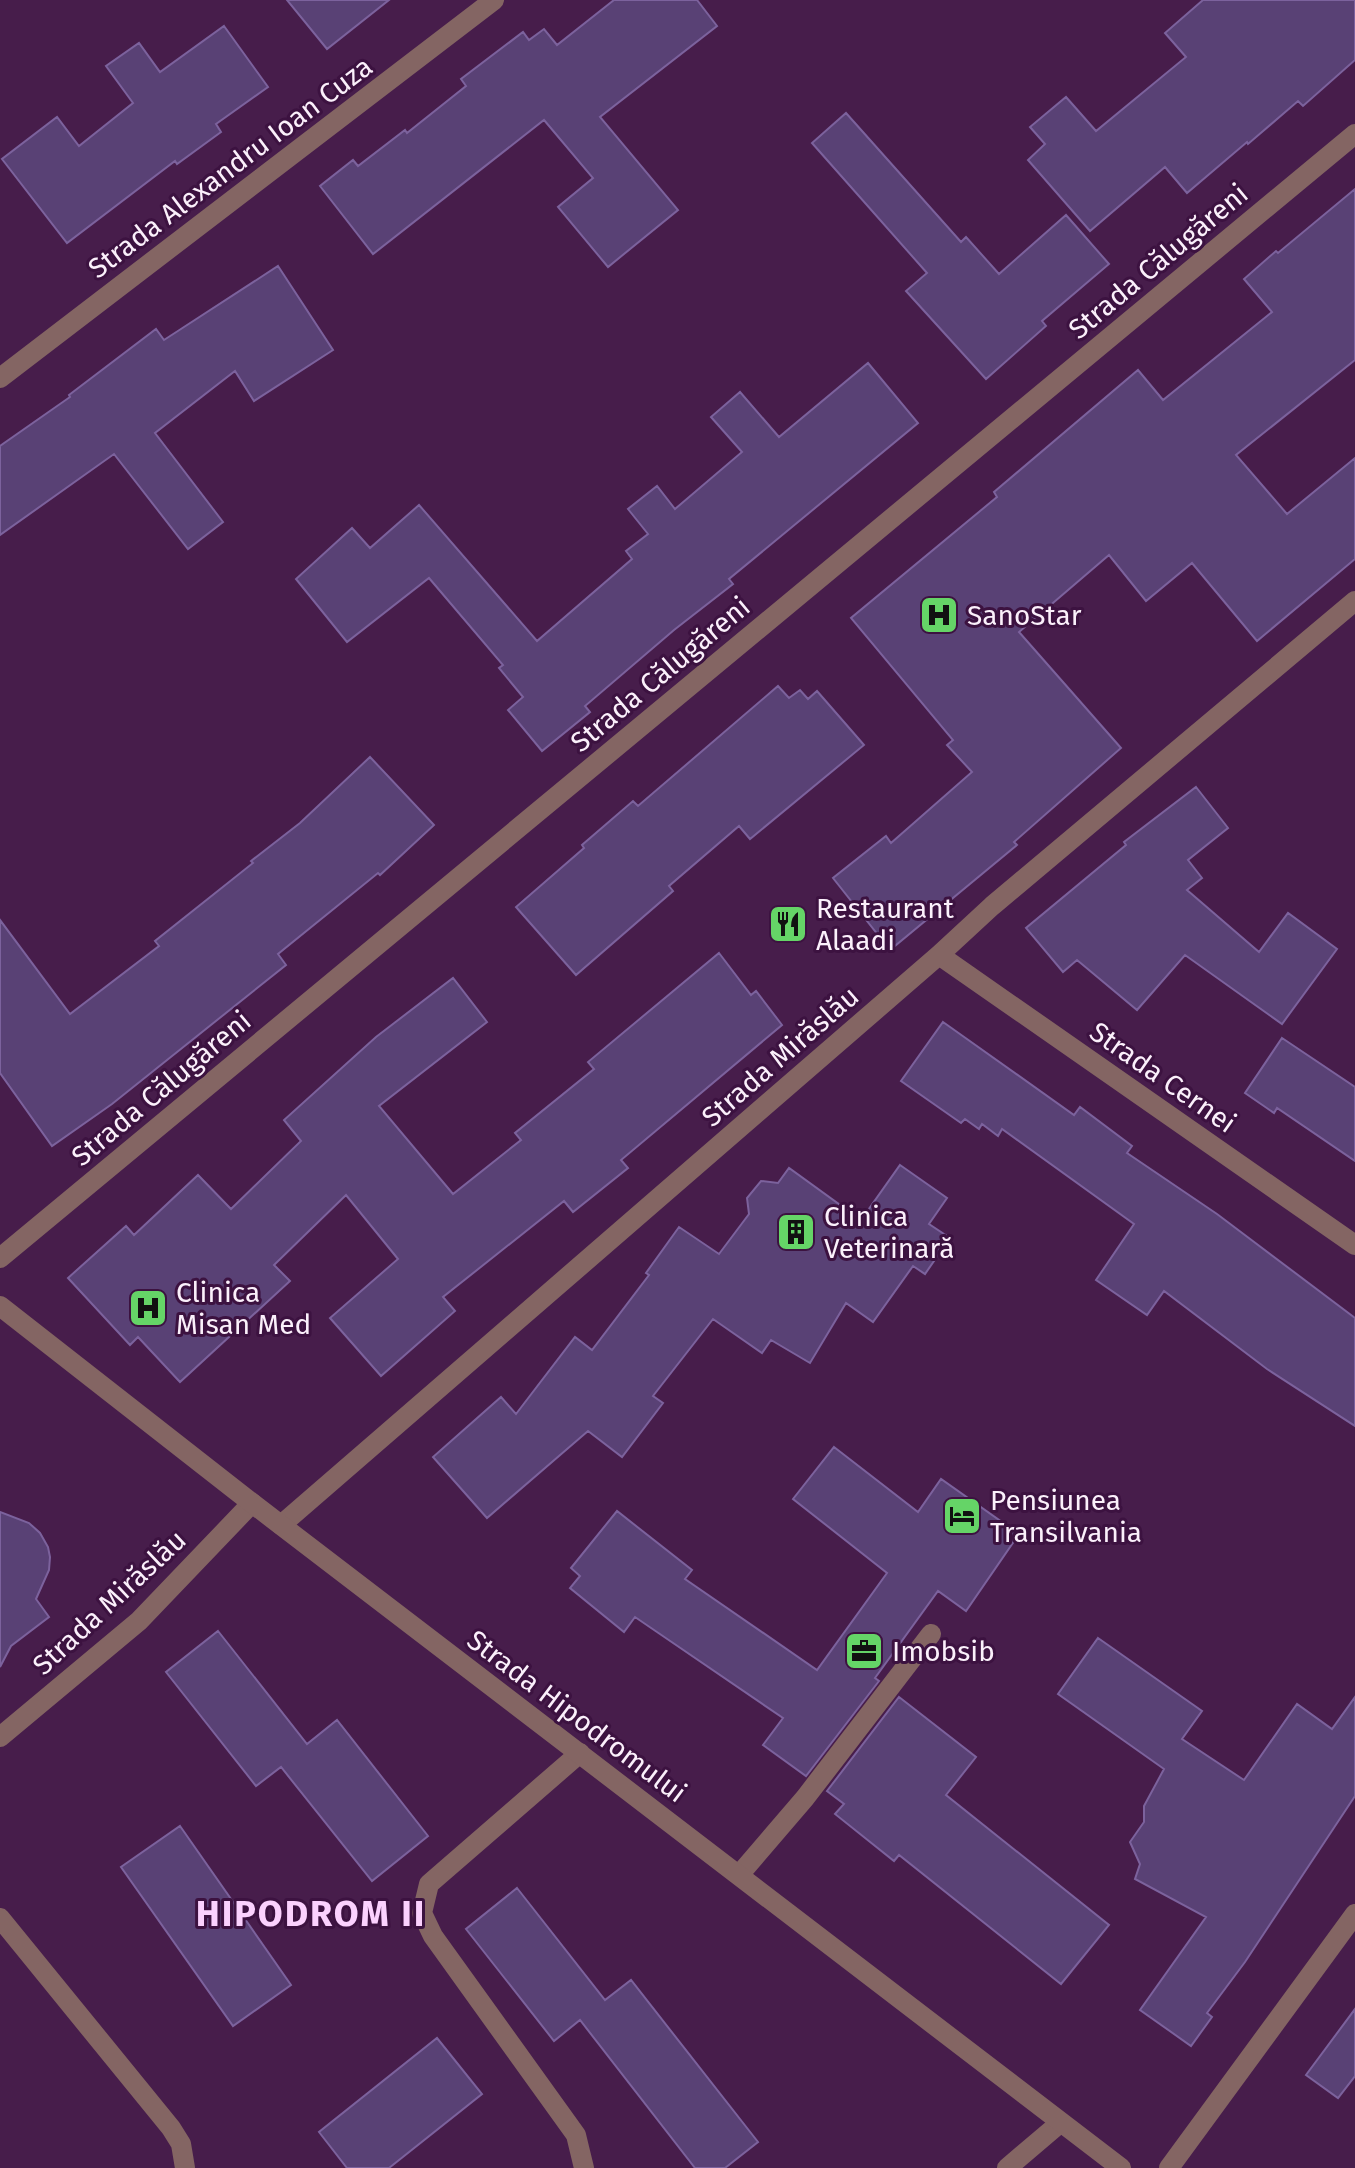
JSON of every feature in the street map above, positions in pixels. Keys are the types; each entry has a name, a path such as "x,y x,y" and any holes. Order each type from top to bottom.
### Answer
{"street":[{"name":"Strada Alexandru Ioan Cuza","path":"0,378 494,0"},
{"name":"Strada Călugăreni","path":"0,1258 1355,134"},
{"name":"Strada Mirăslău","path":"281,1525 992,906 1355,601"},
{"name":"Strada Cernei","path":"939,955 1355,1245"},
{"name":"Strada Hipodromului","path":"0,1306 252,1503 1121,2168"},
{"name":"Strada Mirăslău","path":"0,1737 139,1621 252,1503"},
{"path":"739,1875 805,1798 931,1634"},
{"path":"580,1753 429,1884 422,1913 433,1936 576,2135 584,2168"},
{"path":"1169,2168 1355,1914"},
{"path":"0,1918 171,2128 181,2144 185,2168"},
{"path":"1007,2168 1060,2123"}],"building":[{"path":"287,0 389,0 327,49"},
{"path":"614,0 697,0 717,26 600,117 678,210 608,267 558,207 593,178 544,120 373,254 320,186 353,160 358,166 405,130 407,133 466,86 461,79 523,32 529,40 544,29 557,45"},
{"path":"1203,0 1355,0 1355,60 1303,106 1298,101 1187,193 1165,167 1090,231 1028,160 1045,144 1030,127 1066,97 1096,131 1186,57 1165,33"},
{"path":"224,26 268,87 216,124 221,132 177,164 175,161 67,243 2,159 57,117 79,146 133,103 106,66 139,43 160,72"},
{"path":"846,113 961,242 966,237 999,274 1066,215 1109,264 1042,321 1046,326 986,379 906,291 927,273 812,143"},
{"path":"1355,189 1355,360 1236,455 1287,514 1355,458 1355,559 1257,641 1192,563 1146,601 1109,555 1019,632 1121,748 1014,842 1017,845 890,950 833,878 886,836 891,843 972,772 947,745 953,740 851,618 997,497 994,492 1138,370 1163,400 1272,312 1244,279"},
{"path":"278,266 333,350 254,401 235,371 155,433 223,522 188,549 114,454 0,535 0,446 70,397 156,329 164,340"},
{"path":"868,363 918,423 729,579 733,584 585,706 590,712 542,751 508,710 523,697 499,668 503,665 429,578 347,642 296,579 352,528 370,548 419,505 537,641 632,559 626,551 648,534 628,509 657,486 675,509 742,452 711,417 740,392 779,437"},
{"path":"778,686 789,698 800,690 808,699 817,691 864,745 750,839 739,826 669,886 673,891 576,975 516,907 633,801 638,806"},
{"path":"370,757 434,825 380,875 378,873 278,954 286,965 112,1104 52,1146 0,1073 0,920 70,1014 159,946 155,941 300,823"},
{"path":"1196,787 1228,828 1188,860 1202,878 1187,890 1259,952 1288,913 1337,949 1282,1024 1185,955 1137,1010 1077,960 1063,972 1026,928 1126,845 1124,842"},
{"path":"719,953 751,995 756,991 782,1025 621,1160 628,1168 573,1212 564,1201 443,1297 455,1311 381,1376 330,1318 398,1259 346,1195 274,1265 290,1281 180,1382 138,1337 130,1345 68,1278 126,1226 134,1235 198,1175 231,1209 301,1141 284,1120 376,1037 453,978 487,1022 379,1106 453,1194 521,1140 515,1133 594,1069 588,1062"},
{"path":"943,1022 1074,1115 1080,1107 1132,1146 1127,1153 1217,1214 1355,1318 1355,1426 1267,1369 1164,1291 1147,1315 1096,1280 1134,1224 1002,1129 998,1136 982,1124 979,1129 965,1119 961,1123 901,1081"},
{"path":"1282,1038 1355,1087 1355,1161 1277,1108 1274,1113 1245,1093"},
{"path":"900,1165 947,1198 929,1224 950,1238 925,1274 913,1266 873,1322 846,1303 810,1363 771,1340 762,1353 713,1319 653,1396 663,1403 622,1457 588,1431 487,1518 433,1457 501,1397 516,1414 575,1337 592,1350 649,1275 646,1273 679,1227 719,1254 749,1214 747,1198 761,1181 778,1183 789,1168 861,1220"},
{"path":"834,1447 918,1512 941,1479 1019,1534 966,1611 938,1591 875,1678 879,1681 806,1776 763,1745 783,1718 635,1617 624,1632 570,1588 580,1576 571,1568 617,1511 692,1570 685,1579 817,1670 887,1573 793,1499"},
{"path":"0,1512 29,1523 40,1533 50,1557 49,1570 36,1599 49,1617 11,1646 0,1667"},
{"path":"218,1631 307,1744 337,1720 428,1836 372,1881 281,1767 256,1786 166,1672"},
{"path":"1098,1638 1202,1711 1182,1739 1244,1780 1297,1704 1332,1729 1355,1697 1355,1796 1245,1962 1207,2013 1212,2017 1191,2046 1140,2010 1206,1917 1135,1879 1140,1864 1130,1842 1144,1822 1144,1806 1164,1769 1058,1694"},
{"path":"899,1697 976,1757 946,1795 1109,1925 1061,1984 899,1855 894,1861 835,1814 844,1804 827,1791"},
{"path":"180,1826 291,1985 233,2026 121,1867"},
{"path":"517,1888 605,2000 631,1980 758,2142 725,2168 695,2168 580,2020 554,2041 466,1929"},
{"path":"1355,2009 1355,2076 1338,2098 1306,2075"},
{"path":"437,2038 482,2094 389,2168 347,2168 319,2132"}],"place":[{"name":"SanoStar","path":"939,615"},
{"name":"Restaurant Alaadi","path":"788,924"},
{"name":"Clinica Veterinară","path":"796,1232"},
{"name":"Clinica Misan Med","path":"148,1308"},
{"name":"Pensiunea Transilvania","path":"962,1516"},
{"name":"Imobsib","path":"864,1651"}],"district":[{"name":"HIPODROM II","path":"311,1913"}]}
